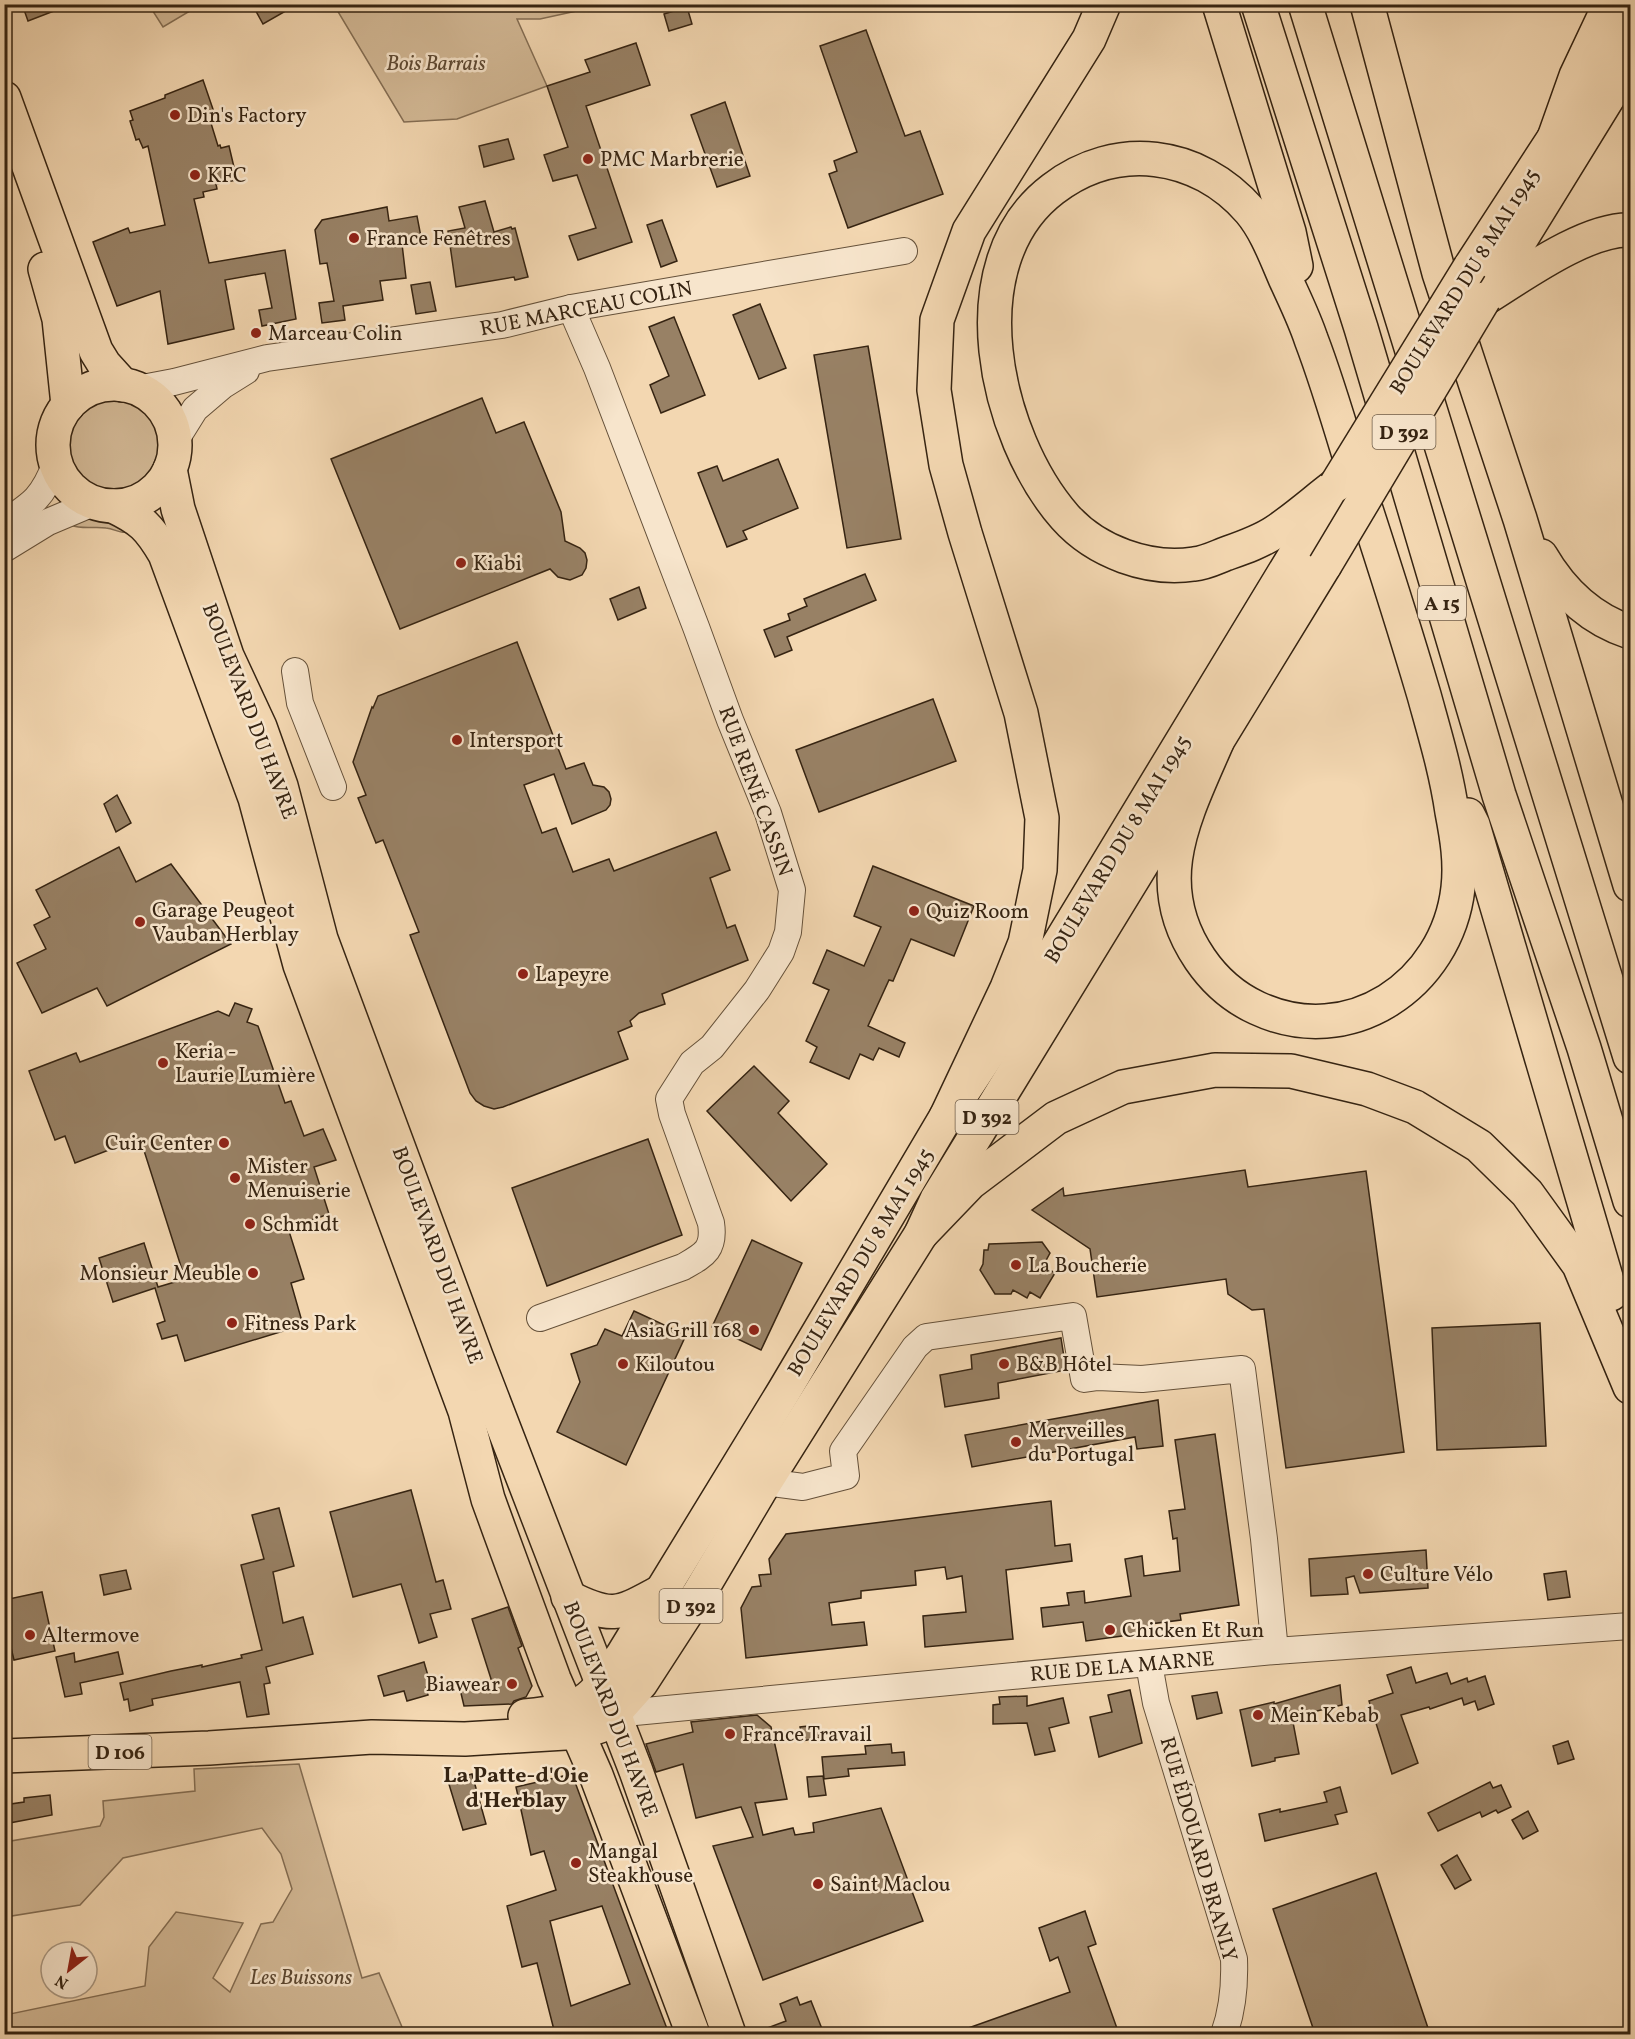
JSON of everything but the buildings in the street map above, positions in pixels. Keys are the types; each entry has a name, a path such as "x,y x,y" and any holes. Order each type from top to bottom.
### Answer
{"main road":[{"path":"946,1117 1007,988 1025,943 1040,870 1041,818 1021,713 946,465 934,390 937,320 969,231 1089,39 1104,4"},
{"path":"1219,4 1289,232 1311,339"},
{"name":"A 15","path":"1258,4 1361,328 1499,795 1584,1048 1630,1201"},
{"name":"A 15","path":"1305,4 1630,1057"},
{"path":"1554,138 1576,76 1610,4"},
{"path":"1369,8 1439,273 1520,519 1630,885"},
{"name":"BOULEVARD DU 8 MAI 1945","path":"591,1711 946,1117 1039,977 1336,485 1630,13"},
{"name":"BOULEVARD DU 8 MAI 1945","path":"591,1711 641,1683 700,1592 1630,62"},
{"path":"8,118 96,351 104,364 130,387 156,401 169,419 172,455 159,486 134,503 103,504 70,487 56,463 54,438 56,426 68,405 84,392 113,384 130,387"},
{"path":"4,157 45,268 55,303 61,332 68,405"},
{"path":"1217,742 1185,815 1175,860 1175,901 1183,928 1195,952 1213,976 1234,996 1258,1009 1292,1020 1310,1022 1335,1020 1362,1013 1408,987 1428,967 1441,946 1453,917 1458,888 1460,856 1445,767 1401,617 1311,339 1266,234 1253,214 1237,197 1196,169 1150,158 1126,158 1101,162 1083,170 1050,191 1022,221 1000,272 993,310 996,357 1006,399 1020,441 1035,472 1068,520 1084,534 1116,554 1156,565 1202,564 1274,533 1336,485"},
{"path":"1484,299 1549,257 1600,236 1620,230 1630,230"},
{"name":"BOULEVARD DU HAVRE","path":"172,455 178,509 227,656 260,727 281,786 321,939 568,1597 591,1711 600,1786 693,2034"},
{"name":"BOULEVARD DU HAVRE","path":"103,504 136,517 146,526 165,554 255,798 300,965 465,1411 488,1499 519,1585 557,1636 591,1711 666,1856 729,2034"},
{"path":"1520,519 1561,587 1592,615 1630,632"},
{"path":"1445,767 1473,825 1630,1362"},
{"path":"900,1194 926,1223 970,1184 1056,1118 1123,1087 1215,1070 1291,1071 1367,1089 1415,1107 1479,1146 1527,1192 1580,1265 1630,1387"},
{"path":"568,1597 596,1610 617,1613 626,1611 663,1590"},
{"name":"D 106","path":"4,1756 209,1748 372,1737 465,1739 591,1711"},
{"name":"D 106","path":"4,1773 100,1765 209,1748"}],"street":[{"name":"RUE MARCEAU COLIN","path":"130,387 174,382 267,358 502,325 571,308 904,251"},
{"name":"RUE RENÉ CASSIN","path":"540,1318 683,1267 704,1255 710,1246 713,1235 711,1223 672,1114 669,1099 692,1062 712,1047 757,990 781,952 788,932 792,890 768,813 730,720 597,368 571,308"},
{"name":"RUE MARCEAU COLIN","path":"172,455 195,409 222,386 267,358"},
{"path":"4,523 38,499 56,463"},
{"path":"4,549 48,522 103,504"},
{"path":"296,671 300,703 333,787"},
{"path":"765,1482 803,1487 846,1476 843,1451 915,1347 926,1336 1073,1316 1084,1379 1098,1377 1142,1379 1242,1369 1264,1539 1275,1651"},
{"name":"RUE DE LA MARNE","path":"591,1711 1149,1664 1275,1651 1630,1626"},
{"name":"RUE ÉDOUARD BRANLY","path":"1149,1664 1156,1703 1233,1959 1235,1989 1231,2014 1224,2034"}],"green space":[{"path":"149,5 200,5 163,27"},
{"name":"Bois Barrais","path":"334,5 604,5 540,19 517,19 547,86 457,119 404,122"},
{"path":"115,395 134,399 150,409 160,425 164,444 160,463 150,479 134,489 115,493 96,489 80,479 70,463 66,444 70,425 80,409 96,399"},
{"path":"97,513 109,515 131,531 121,532 106,528 71,525"},
{"name":"Les Buissons","path":"299,1764 362,1978 379,1973 405,2034 5,2034 5,2015 77,2000 99,2000 99,1996 145,1986 149,1947 176,1912 243,1923 213,1978 230,1992 261,1924 273,1922 292,1889 281,1854 262,1828 123,1858 80,1905 5,1917 5,1842 100,1826 104,1817 103,1801 195,1791 194,1769"}],"place":[{"name":"Din's Factory","path":"175,115"},
{"name":"PMC Marbrerie","path":"588,159"},
{"name":"KFC","path":"195,175"},
{"name":"France Fenêtres","path":"354,238"},
{"name":"Marceau Colin","path":"256,333"},
{"name":"Kiabi","path":"461,563"},
{"name":"Intersport","path":"457,740"},
{"name":"Quiz Room","path":"914,911"},
{"name":"Garage Peugeot Vauban Herblay","path":"140,922"},
{"name":"Lapeyre","path":"523,974"},
{"name":"Keria - Laurie Lumière","path":"163,1063"},
{"name":"Cuir Center","path":"224,1143"},
{"name":"Mister Menuiserie","path":"235,1178"},
{"name":"Schmidt","path":"250,1224"},
{"name":"La Boucherie","path":"1016,1265"},
{"name":"Monsieur Meuble","path":"253,1273"},
{"name":"Fitness Park","path":"232,1323"},
{"name":"AsiaGrill 168","path":"754,1330"},
{"name":"Kiloutou","path":"623,1364"},
{"name":"B&B Hôtel","path":"1004,1364"},
{"name":"Merveilles du Portugal","path":"1016,1442"},
{"name":"Culture Vélo","path":"1368,1574"},
{"name":"Chicken Et Run","path":"1110,1630"},
{"name":"Altermove","path":"30,1635"},
{"name":"Biawear","path":"512,1684"},
{"name":"Mein Kebab","path":"1258,1715"},
{"name":"France Travail","path":"730,1734"},
{"name":"Mangal Steakhouse","path":"576,1863"},
{"name":"Saint Maclou","path":"818,1884"}],"district":[{"name":"La Patte-d'Oie d'Herblay","path":"516,1787"}]}
